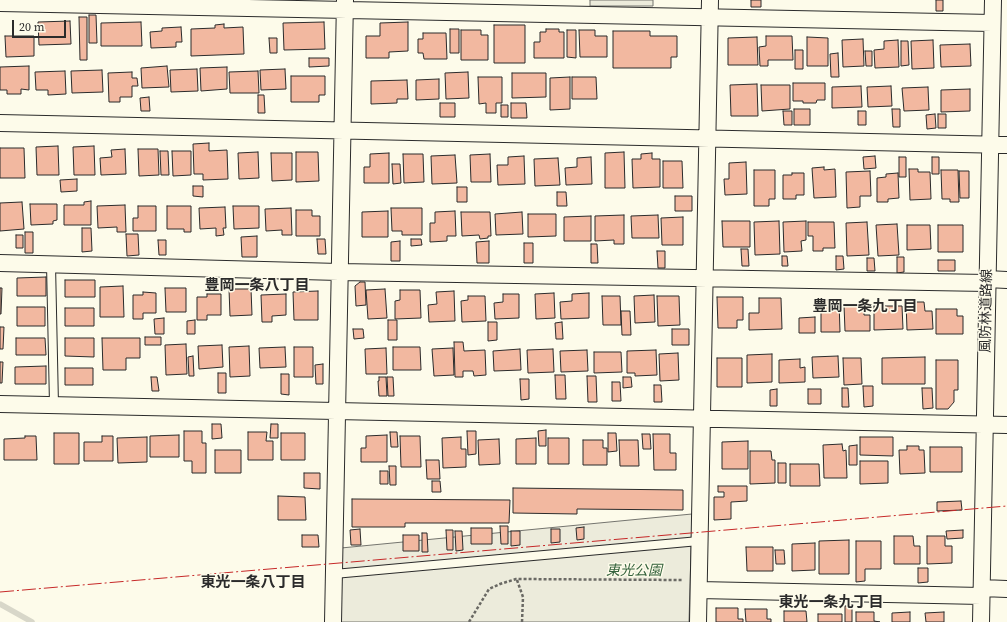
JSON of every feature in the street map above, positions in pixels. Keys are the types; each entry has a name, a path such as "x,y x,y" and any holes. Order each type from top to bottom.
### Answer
{"street":[{"path":"698,622 703,278 710,0"},
{"name":"風防林道路線","path":"981,622 993,0"},
{"path":"0,3 345,5 709,18 992,23"},
{"path":"333,622 345,5"},
{"path":"0,123 706,140 1007,145"},
{"path":"0,263 340,272 703,278 1007,280"},
{"path":"0,404 701,420 1007,425"},
{"path":"699,585 981,592 1007,589"}],"lane":[{"path":"52,264 54,405"},
{"path":"334,574 699,541"}],"path":[{"path":"469,622 489,589 516,579 699,585"},
{"path":"516,579 523,597 522,622"}],"green space":[{"path":"590,0 653,0 653,6 590,6"},
{"name":"東光公園","path":"692,514 689,622 340,622 341,548"}],"building":[{"path":"751,0 761,0 761,7 751,7"},
{"path":"936,0 943,0 943,11 936,11"},
{"path":"89,15 96,15 97,43 89,43"},
{"path":"79,17 87,17 87,60 80,60"},
{"path":"70,21 71,44 39,45 38,22"},
{"path":"141,22 142,46 101,46 101,23"},
{"path":"324,22 325,49 284,50 283,23"},
{"path":"408,22 408,51 389,52 389,58 366,58 366,36 380,36 380,23"},
{"path":"224,24 224,28 243,27 244,54 191,56 191,29 215,28 215,25"},
{"path":"494,25 525,25 525,63 494,63"},
{"path":"181,27 182,42 176,42 176,47 151,48 150,32 162,31 162,28"},
{"path":"450,29 459,29 459,53 450,53"},
{"path":"546,29 559,29 559,32 564,32 564,58 534,58 534,42 540,42 540,32 546,32"},
{"path":"461,30 481,30 481,35 488,35 488,60 461,60"},
{"path":"567,30 576,30 576,58 567,57"},
{"path":"579,30 595,30 595,36 607,36 607,57 580,57"},
{"path":"613,31 650,31 650,36 677,36 677,57 671,57 671,68 613,68"},
{"path":"423,33 446,33 447,59 424,59 423,53 418,53 418,39 423,39"},
{"path":"5,36 34,36 34,56 6,57"},
{"path":"766,36 792,36 793,60 768,60 768,66 760,66 759,47 766,46"},
{"path":"757,37 758,65 728,65 728,38"},
{"path":"807,37 828,38 828,66 807,66"},
{"path":"269,38 277,38 277,53 270,53"},
{"path":"863,39 864,66 843,67 842,40"},
{"path":"898,40 899,67 875,68 874,50 884,49 884,41"},
{"path":"933,40 934,68 912,69 911,41"},
{"path":"901,41 908,41 909,65 901,66"},
{"path":"970,44 971,66 941,67 940,45"},
{"path":"795,50 803,50 803,69 795,69"},
{"path":"865,51 872,51 872,66 866,66"},
{"path":"838,53 839,77 831,77 830,54"},
{"path":"309,58 329,58 329,66 309,67"},
{"path":"29,66 29,90 21,89 21,94 7,94 7,90 0,90 0,67"},
{"path":"167,66 169,87 142,88 141,68"},
{"path":"227,67 227,89 201,91 200,68"},
{"path":"197,69 198,91 171,92 170,70"},
{"path":"285,69 286,89 261,90 260,70"},
{"path":"102,70 103,92 72,93 71,71"},
{"path":"65,71 66,94 48,95 48,90 36,90 35,72"},
{"path":"258,71 259,93 230,93 229,72"},
{"path":"132,72 132,78 137,78 138,86 132,86 132,97 120,97 120,102 109,102 108,73"},
{"path":"468,72 469,98 446,99 445,73"},
{"path":"512,73 546,73 546,97 512,98"},
{"path":"291,76 325,76 325,95 319,95 319,102 291,102"},
{"path":"478,77 502,77 502,103 496,103 496,113 486,113 486,103 479,104"},
{"path":"570,77 570,109 550,110 550,78"},
{"path":"572,77 596,77 597,99 572,99"},
{"path":"439,79 439,99 416,100 416,80"},
{"path":"407,80 408,99 397,99 397,103 371,104 371,81"},
{"path":"793,83 825,83 825,100 817,100 816,103 793,101"},
{"path":"757,84 758,116 731,116 730,85"},
{"path":"761,85 790,85 790,109 762,111"},
{"path":"861,86 862,107 832,108 832,87"},
{"path":"891,86 892,106 868,107 867,87"},
{"path":"928,87 929,110 904,111 902,88"},
{"path":"970,89 970,111 941,112 941,90"},
{"path":"258,95 264,95 265,113 258,113"},
{"path":"149,97 150,111 141,111 140,98"},
{"path":"440,103 455,103 455,117 440,117"},
{"path":"511,103 526,103 527,118 511,118"},
{"path":"501,105 508,105 508,117 501,117"},
{"path":"794,109 810,109 810,125 794,125"},
{"path":"892,109 900,109 900,127 893,127"},
{"path":"783,111 792,111 792,125 784,125"},
{"path":"858,111 866,111 866,125 858,125"},
{"path":"935,114 936,128 927,129 926,115"},
{"path":"938,114 946,114 946,128 938,128"},
{"path":"209,143 209,151 227,150 228,179 203,180 203,174 194,174 193,144"},
{"path":"58,146 59,175 37,175 36,147"},
{"path":"94,146 95,175 74,175 73,147"},
{"path":"0,148 24,148 25,178 0,178"},
{"path":"125,149 126,174 101,175 100,158 112,157 111,150"},
{"path":"138,149 158,149 159,175 139,176"},
{"path":"160,151 168,151 169,175 161,175"},
{"path":"172,151 191,151 191,175 173,176"},
{"path":"258,152 259,178 239,179 238,153"},
{"path":"296,152 318,152 319,181 296,182"},
{"path":"624,152 625,188 605,188 605,153"},
{"path":"271,153 292,153 292,180 272,181"},
{"path":"389,153 389,183 364,183 364,167 370,167 370,154"},
{"path":"652,153 652,159 660,159 660,187 633,188 632,159 641,159 641,154"},
{"path":"403,154 423,154 424,182 404,183"},
{"path":"490,154 491,182 471,182 470,155"},
{"path":"455,155 457,183 432,184 431,156"},
{"path":"524,156 525,184 498,185 497,165 508,165 508,157"},
{"path":"875,156 876,168 864,169 863,157"},
{"path":"591,157 592,184 566,185 565,168 577,167 577,158"},
{"path":"899,157 906,157 906,177 899,177"},
{"path":"932,157 939,157 939,174 932,174"},
{"path":"558,158 560,185 535,186 534,159"},
{"path":"663,161 682,161 683,188 663,188"},
{"path":"746,162 747,194 725,195 724,179 729,179 729,163"},
{"path":"392,164 400,164 401,183 393,184"},
{"path":"824,167 824,170 835,169 836,197 814,198 812,168"},
{"path":"909,169 918,169 918,172 930,172 931,199 910,200"},
{"path":"754,170 775,170 775,199 769,199 769,206 754,206"},
{"path":"941,170 958,170 959,202 950,202 950,199 942,199"},
{"path":"870,171 871,196 860,196 860,207 847,208 846,172"},
{"path":"959,171 969,171 969,198 960,198"},
{"path":"792,173 804,173 804,195 796,195 796,199 783,199 783,175 792,175"},
{"path":"898,173 899,198 888,199 888,202 877,202 877,178 886,177 886,174"},
{"path":"77,179 77,191 61,192 60,180"},
{"path":"193,186 203,186 203,197 193,196"},
{"path":"457,187 467,187 467,202 457,202"},
{"path":"557,192 566,192 567,206 557,206"},
{"path":"675,196 692,196 692,211 675,211"},
{"path":"91,201 91,225 64,225 64,205 84,205 84,202"},
{"path":"22,202 24,229 0,231 0,203"},
{"path":"30,204 57,204 57,220 53,221 53,224 31,225"},
{"path":"125,205 126,232 117,232 117,227 98,228 97,206"},
{"path":"138,206 156,206 156,231 133,231 133,218 138,218"},
{"path":"167,206 191,206 191,232 184,232 184,229 167,229"},
{"path":"233,206 259,206 259,228 234,229"},
{"path":"225,207 226,228 223,228 224,235 216,236 216,228 200,229 199,208"},
{"path":"291,208 292,235 282,235 282,230 266,231 265,209"},
{"path":"391,208 422,208 422,235 402,235 402,231 392,231"},
{"path":"296,210 312,210 312,216 320,216 320,236 296,236"},
{"path":"388,211 388,237 362,237 362,212"},
{"path":"455,211 456,236 447,236 447,241 430,242 430,223 435,223 435,212"},
{"path":"461,212 490,212 491,236 480,239 479,235 462,236"},
{"path":"522,212 523,234 496,235 495,214"},
{"path":"528,214 556,214 556,236 528,237"},
{"path":"624,215 624,244 614,244 614,240 595,241 595,216"},
{"path":"658,215 659,238 632,238 631,216"},
{"path":"591,216 591,241 564,241 564,217"},
{"path":"683,217 683,245 662,245 661,218"},
{"path":"722,221 750,221 750,247 723,247"},
{"path":"779,221 780,254 755,255 754,222"},
{"path":"806,221 806,240 801,241 802,251 784,252 783,222"},
{"path":"808,222 834,222 835,248 823,248 823,251 813,251 813,236 808,236"},
{"path":"867,222 869,255 847,256 846,223"},
{"path":"897,224 899,255 878,256 876,225"},
{"path":"907,225 930,225 931,249 907,250"},
{"path":"938,225 963,225 963,252 938,252"},
{"path":"82,228 91,228 92,251 82,252"},
{"path":"25,232 33,232 33,253 25,253"},
{"path":"126,234 138,234 139,255 127,256"},
{"path":"16,235 23,235 23,248 16,248"},
{"path":"257,236 257,257 242,257 241,237"},
{"path":"317,239 325,239 326,254 318,254"},
{"path":"411,239 421,239 422,245 411,246"},
{"path":"158,240 166,240 166,255 159,255"},
{"path":"400,241 400,261 391,261 391,242"},
{"path":"489,241 489,263 477,263 476,242"},
{"path":"524,243 533,243 533,263 524,263"},
{"path":"591,244 597,244 598,263 591,263"},
{"path":"741,249 748,249 749,266 742,266"},
{"path":"657,251 665,251 665,268 658,268"},
{"path":"782,256 787,256 788,266 782,266"},
{"path":"836,256 843,256 844,269 836,270"},
{"path":"897,257 904,257 904,272 897,273"},
{"path":"867,258 874,258 875,271 867,271"},
{"path":"938,260 955,260 955,271 938,271"},
{"path":"46,277 46,296 17,296 17,278"},
{"path":"65,280 95,280 95,297 65,297"},
{"path":"360,282 365,282 366,305 356,306 355,286"},
{"path":"123,286 124,317 100,317 100,287"},
{"path":"0,288 2,288 1,314 0,314"},
{"path":"165,288 186,288 186,312 166,312"},
{"path":"229,289 251,289 252,315 230,316"},
{"path":"385,289 387,318 368,319 366,290"},
{"path":"400,290 420,290 421,318 395,319 395,301 400,300"},
{"path":"318,291 318,320 294,320 293,292"},
{"path":"454,291 455,321 429,322 428,305 437,304 436,292"},
{"path":"143,292 156,293 156,313 143,313 143,319 133,319 133,295 143,295"},
{"path":"554,293 555,318 536,319 535,294"},
{"path":"589,293 589,318 561,319 560,302 572,301 572,294"},
{"path":"207,294 221,294 221,315 207,315 207,320 197,320 197,297 207,297"},
{"path":"286,294 286,315 272,316 272,322 262,322 261,295"},
{"path":"503,294 519,294 519,318 495,319 494,303 503,302"},
{"path":"654,295 655,322 635,323 634,296"},
{"path":"468,296 485,296 486,321 462,322 461,301 468,300"},
{"path":"602,296 620,296 621,325 603,325"},
{"path":"657,296 679,296 680,325 658,326"},
{"path":"717,297 743,297 743,320 737,320 737,328 718,328"},
{"path":"759,298 781,298 782,329 749,330 749,313 759,313"},
{"path":"821,300 839,300 840,332 821,332"},
{"path":"906,302 924,302 925,311 932,311 933,329 907,330"},
{"path":"844,305 864,305 864,315 870,315 870,331 845,331"},
{"path":"874,306 902,306 903,329 874,330"},
{"path":"17,307 45,307 45,326 17,326"},
{"path":"65,308 94,308 94,326 65,326"},
{"path":"936,309 957,309 957,316 963,316 963,334 936,334"},
{"path":"621,311 630,311 631,335 622,335"},
{"path":"815,317 815,333 799,333 799,318"},
{"path":"164,318 164,334 155,334 154,319"},
{"path":"195,320 195,334 187,334 187,321"},
{"path":"388,320 397,320 397,340 388,340"},
{"path":"488,322 497,322 497,340 488,341"},
{"path":"562,322 563,339 556,339 555,323"},
{"path":"0,327 4,327 3,349 0,349"},
{"path":"353,329 363,329 364,338 354,339"},
{"path":"672,329 689,329 689,345 672,345"},
{"path":"145,337 161,337 161,345 145,345"},
{"path":"16,338 45,338 46,355 16,355"},
{"path":"65,338 94,338 94,357 65,356"},
{"path":"102,338 140,338 140,358 126,358 126,370 103,370"},
{"path":"454,342 463,342 464,351 485,350 486,375 474,376 473,371 463,371 463,377 455,377"},
{"path":"186,344 187,374 166,375 165,345"},
{"path":"222,345 223,367 199,369 198,346"},
{"path":"249,346 250,376 230,377 229,347"},
{"path":"285,347 286,367 260,368 259,348"},
{"path":"294,347 313,347 313,377 294,377"},
{"path":"393,347 420,347 421,370 393,370"},
{"path":"386,348 387,374 366,374 365,349"},
{"path":"453,348 454,375 434,376 432,349"},
{"path":"520,349 521,370 494,371 493,351"},
{"path":"553,349 554,372 528,373 527,350"},
{"path":"587,350 588,371 561,372 560,351"},
{"path":"656,350 657,375 635,376 635,373 627,373 627,351"},
{"path":"594,352 621,352 622,372 594,373"},
{"path":"678,353 679,380 660,381 659,354"},
{"path":"772,354 772,382 747,383 747,355"},
{"path":"193,356 194,376 189,376 188,357"},
{"path":"838,356 839,377 813,378 812,357"},
{"path":"925,357 925,384 882,384 882,358"},
{"path":"717,358 742,358 742,387 717,387"},
{"path":"843,358 861,358 862,384 844,385"},
{"path":"800,359 800,368 805,367 805,382 779,383 779,360"},
{"path":"936,360 958,360 958,390 954,390 954,402 948,409 936,409"},
{"path":"0,362 3,362 2,383 0,383"},
{"path":"323,364 323,384 316,384 315,365"},
{"path":"46,366 46,384 15,384 15,367"},
{"path":"65,368 93,368 93,385 65,385"},
{"path":"218,373 226,373 226,393 218,393"},
{"path":"281,374 289,374 289,395 281,394"},
{"path":"555,375 565,375 566,399 556,399"},
{"path":"587,376 596,376 597,402 588,402"},
{"path":"151,377 157,377 159,391 152,391"},
{"path":"379,377 386,377 387,396 379,396"},
{"path":"387,377 393,377 394,396 388,396"},
{"path":"623,377 631,377 632,387 623,388"},
{"path":"520,379 529,379 529,399 521,400"},
{"path":"612,382 620,382 621,401 612,401"},
{"path":"654,385 661,385 662,402 654,402"},
{"path":"863,386 873,386 873,406 864,407"},
{"path":"842,388 848,388 849,407 842,407"},
{"path":"922,388 932,388 933,408 923,409"},
{"path":"777,389 777,406 770,406 770,390"},
{"path":"808,389 821,389 821,404 808,404"},
{"path":"212,424 221,424 222,438 212,439"},
{"path":"271,424 278,424 278,438 270,438"},
{"path":"546,430 546,446 539,446 538,431"},
{"path":"184,431 202,431 202,443 206,443 206,473 192,473 192,461 184,461"},
{"path":"467,431 476,431 476,454 468,455"},
{"path":"248,432 267,432 266,441 273,441 273,460 248,460"},
{"path":"390,432 397,432 398,447 391,447"},
{"path":"54,433 79,433 79,464 54,464"},
{"path":"281,433 305,433 305,460 281,460"},
{"path":"608,433 616,433 617,451 608,452"},
{"path":"642,434 650,434 651,449 643,449"},
{"path":"653,434 670,434 670,453 676,453 676,470 654,470"},
{"path":"179,435 179,457 150,457 150,436"},
{"path":"387,435 387,462 361,462 361,448 366,448 366,436"},
{"path":"25,436 36,436 37,460 4,460 4,439 25,438"},
{"path":"102,436 113,436 113,461 84,461 84,442 102,442"},
{"path":"400,436 420,436 421,467 401,467"},
{"path":"147,437 147,462 118,463 117,438"},
{"path":"461,437 461,449 466,449 466,467 443,468 442,438"},
{"path":"860,437 893,437 893,456 860,455"},
{"path":"536,438 536,464 516,464 516,439"},
{"path":"548,438 569,438 569,464 548,464"},
{"path":"499,439 500,464 479,465 478,440"},
{"path":"583,440 603,440 603,448 607,448 607,465 583,465"},
{"path":"619,440 638,440 639,466 620,466"},
{"path":"748,441 748,469 722,469 722,442"},
{"path":"842,444 843,451 846,450 847,478 824,478 823,445"},
{"path":"857,445 857,465 849,465 849,446"},
{"path":"907,446 919,446 919,450 924,450 925,473 900,474 899,450 907,450"},
{"path":"930,447 962,447 962,472 930,472"},
{"path":"215,450 241,450 241,473 215,473"},
{"path":"750,451 771,451 772,460 775,460 775,483 750,484"},
{"path":"426,460 439,460 440,479 427,479"},
{"path":"860,461 888,461 888,483 860,484"},
{"path":"778,463 786,463 786,483 778,483"},
{"path":"790,464 819,464 820,486 790,486"},
{"path":"389,466 396,466 396,485 390,485"},
{"path":"380,471 388,471 388,484 380,484"},
{"path":"304,473 320,473 320,489 304,488"},
{"path":"432,481 440,481 441,492 432,492"},
{"path":"718,486 747,486 747,501 731,502 731,519 714,520 714,497 724,497 724,492 718,492"},
{"path":"513,488 683,490 683,510 577,509 577,514 513,513"},
{"path":"278,496 305,497 306,520 278,520"},
{"path":"352,499 510,500 509,523 405,523 405,527 352,527"},
{"path":"961,501 962,510 937,511 937,502"},
{"path":"500,526 508,526 508,544 501,544"},
{"path":"584,527 584,539 577,540 576,528"},
{"path":"471,528 492,528 492,544 471,544"},
{"path":"360,529 361,545 351,545 350,530"},
{"path":"551,529 560,529 560,542 551,543"},
{"path":"446,530 453,530 453,550 447,550"},
{"path":"963,530 963,538 947,539 946,531"},
{"path":"455,531 462,531 463,550 456,551"},
{"path":"511,531 520,531 520,545 511,546"},
{"path":"422,533 427,533 428,552 422,552"},
{"path":"302,535 318,535 319,547 302,547"},
{"path":"403,535 419,535 419,551 403,551"},
{"path":"894,536 913,536 914,546 920,546 920,564 894,564"},
{"path":"927,536 945,536 945,546 952,546 952,563 927,564"},
{"path":"849,540 849,574 819,574 819,541"},
{"path":"856,541 881,541 881,569 865,569 865,581 856,582"},
{"path":"815,543 815,570 792,571 792,544"},
{"path":"746,547 773,547 773,571 747,571"},
{"path":"775,550 784,550 785,564 776,564"},
{"path":"918,568 928,568 928,582 918,583"},
{"path":"845,606 852,606 852,622 845,622"},
{"path":"716,608 738,608 738,619 743,619 743,622 716,622"},
{"path":"745,609 767,609 767,619 771,619 771,622 746,622"},
{"path":"784,611 806,611 807,622 784,622"},
{"path":"856,612 874,612 874,621 880,622 856,622"},
{"path":"910,612 910,622 892,622 892,613"},
{"path":"944,612 944,622 926,622 925,613"},
{"path":"818,614 842,614 842,622 818,622"}],"waterway":[{"path":"0,604 32,622"}],"power":[{"path":"0,592 1007,506"}],"district":[{"name":"豊岡一条八丁目","path":"257,286"},
{"name":"豊岡一条九丁目","path":"865,307"},
{"name":"東光一条八丁目","path":"253,583"},
{"name":"東光一条九丁目","path":"831,603"}]}
